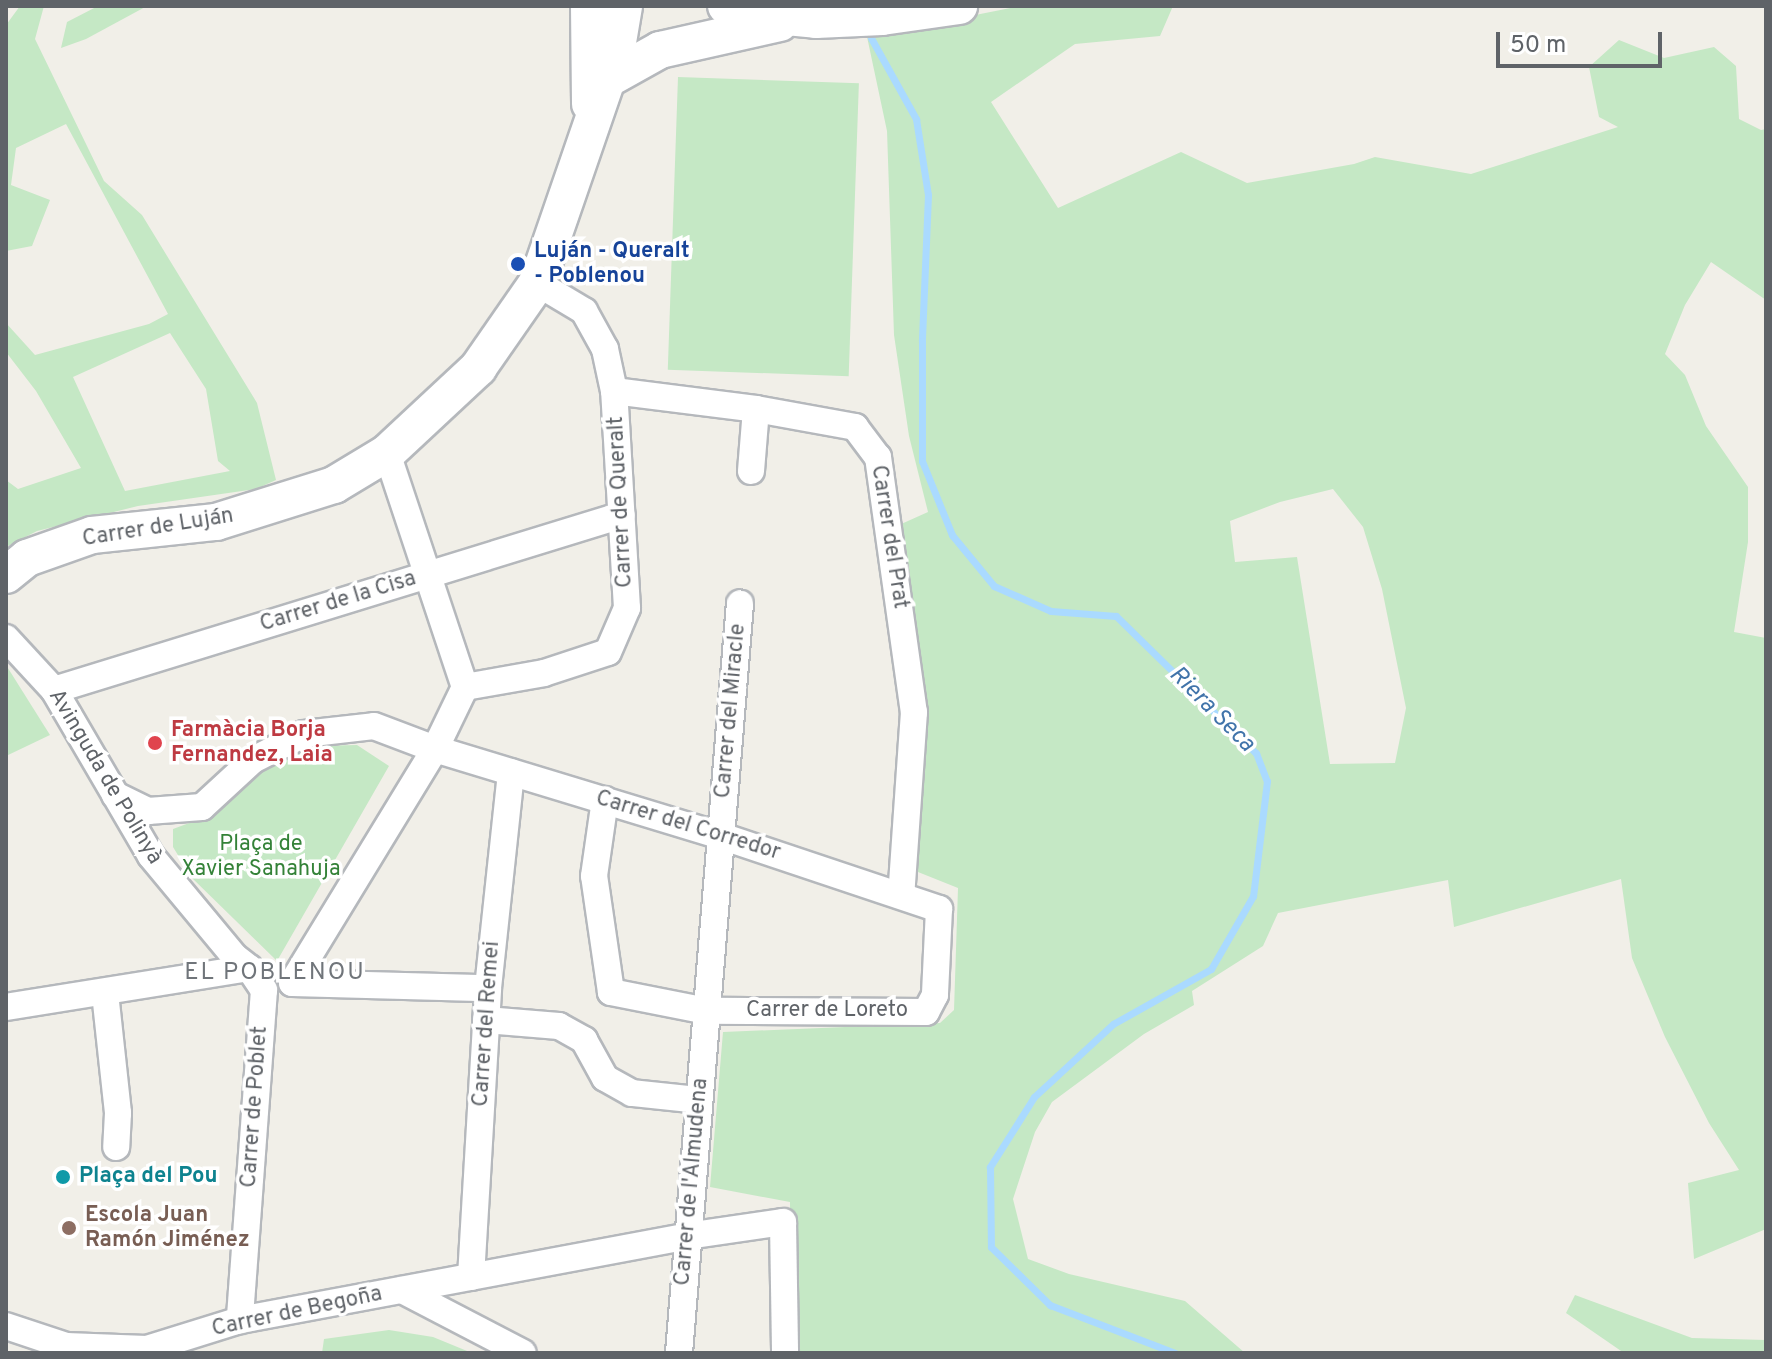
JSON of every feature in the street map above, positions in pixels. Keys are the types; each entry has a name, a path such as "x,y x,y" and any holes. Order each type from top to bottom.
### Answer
{"street":[{"name":"Carrer de Luján","path":"6,575 27,558 92,535 216,522 334,485 387,453 478,368 537,283 608,79 623,23 624,6"},
{"path":"726,6 791,19 882,17 959,6"},
{"path":"585,10 591,122"},
{"path":"608,79 660,50 747,33 791,19"},
{"name":"Carrer de Queralt","path":"465,687 544,673 608,652 627,608 614,391 605,349 584,311 537,283"},
{"name":"Carrer del Prat","path":"614,391 756,409 855,427 878,457 914,712 901,896"},
{"path":"751,471 756,409"},
{"path":"387,453 465,687 435,749 292,983 488,988"},
{"name":"Carrer de la Cisa","path":"54,690 622,515"},
{"name":"Carrer del Miracle","path":"707,1011 740,603"},
{"name":"Avinguda de Polinyà","path":"6,638 54,690 151,856 235,957 249,968 264,990"},
{"path":"115,795 148,811 202,807 253,760 304,734 374,726 435,749"},
{"name":"Carrer del Corredor","path":"435,749 721,836 939,909"},
{"name":"Carrer del Remei","path":"471,1277 488,988 511,772"},
{"name":"Carrer de Loreto","path":"605,800 594,876 611,992 707,1011 926,1012 935,995 939,909"},
{"path":"6,1007 249,968"},
{"name":"Carrer de Poblet","path":"240,1320 264,990"},
{"path":"105,993 118,1113 116,1147"},
{"name":"Carrer de l'Almudena","path":"679,1353 707,1011"},
{"path":"486,1020 559,1026 584,1040 605,1078 632,1093 699,1100"},
{"name":"Carrer de Begoña","path":"6,1326 66,1346 147,1349 240,1320 687,1236 783,1222 785,1353"},
{"name":"Carrer de Begoña","path":"402,1290 523,1353"}],"green space":[{"path":"20,6 44,6 35,39 104,181 142,215 257,403 276,480 256,489 138,506 37,531 6,547 6,480 18,489 81,468 36,391 6,352 6,323 35,355 149,324 168,314 66,124 16,148 11,185 50,200 32,246 6,251 6,25","holes":["170,333 206,389 218,461 230,471 125,491 73,377"]},
{"path":"98,6 147,6 86,39 61,48 67,22"},
{"path":"1020,6 1173,6 1160,36 1075,44 991,102 1058,208 1181,152 1247,183 1354,164 1375,157 1471,174 1618,127 1599,117 1589,67 1619,40 1664,58 1714,47 1736,66 1739,119 1761,130 1766,129 1766,300 1711,262 1685,305 1665,354 1685,375 1706,426 1748,487 1748,542 1734,632 1766,638 1766,1229 1694,1259 1688,1183 1739,1170 1709,1123 1665,1037 1632,958 1621,879 1454,927 1448,880 1278,913 1263,946 1192,991 1194,1005 1144,1034 1052,1102 1035,1132 1013,1199 1028,1259 1069,1274 1185,1301 1245,1353 790,1353 790,1202 710,1187 723,1032 940,1023 954,1010 958,888 913,870 899,525 928,512 909,436 894,335 887,131 866,32 925,25","holes":["1333,489 1363,527 1382,589 1406,708 1395,763 1330,764 1297,557 1235,562 1230,521 1280,502"]},
{"path":"678,77 859,83 849,376 668,370"},
{"path":"6,665 50,735 6,756"},
{"name":"Plaça de Xavier Sanahuja","path":"357,745 389,766 277,961 192,878 173,847 173,829 211,815 259,771 314,746"},
{"path":"1575,1295 1692,1338 1766,1340 1766,1353 1624,1353 1566,1313"},
{"path":"389,1330 433,1337 472,1353 322,1353 324,1339"}],"waterway":[{"name":"Riera Seca","path":"871,38 916,119 928,195 922,341 922,461 952,535 994,586 1051,611 1116,616 1256,753 1267,781 1253,896 1211,969 1113,1024 1034,1097 990,1167 991,1247 1050,1305 1175,1353"}],"place":[{"name":"Luján - Queralt - Poblenou","path":"518,264"},
{"name":"Farmàcia Borja Fernandez, Laia","path":"155,743"},
{"name":"Plaça del Pou","path":"63,1177"},
{"name":"Escola Juan Ramón Jiménez","path":"69,1228"}],"district":[{"name":"EL POBLENOU","path":"275,974"}]}
